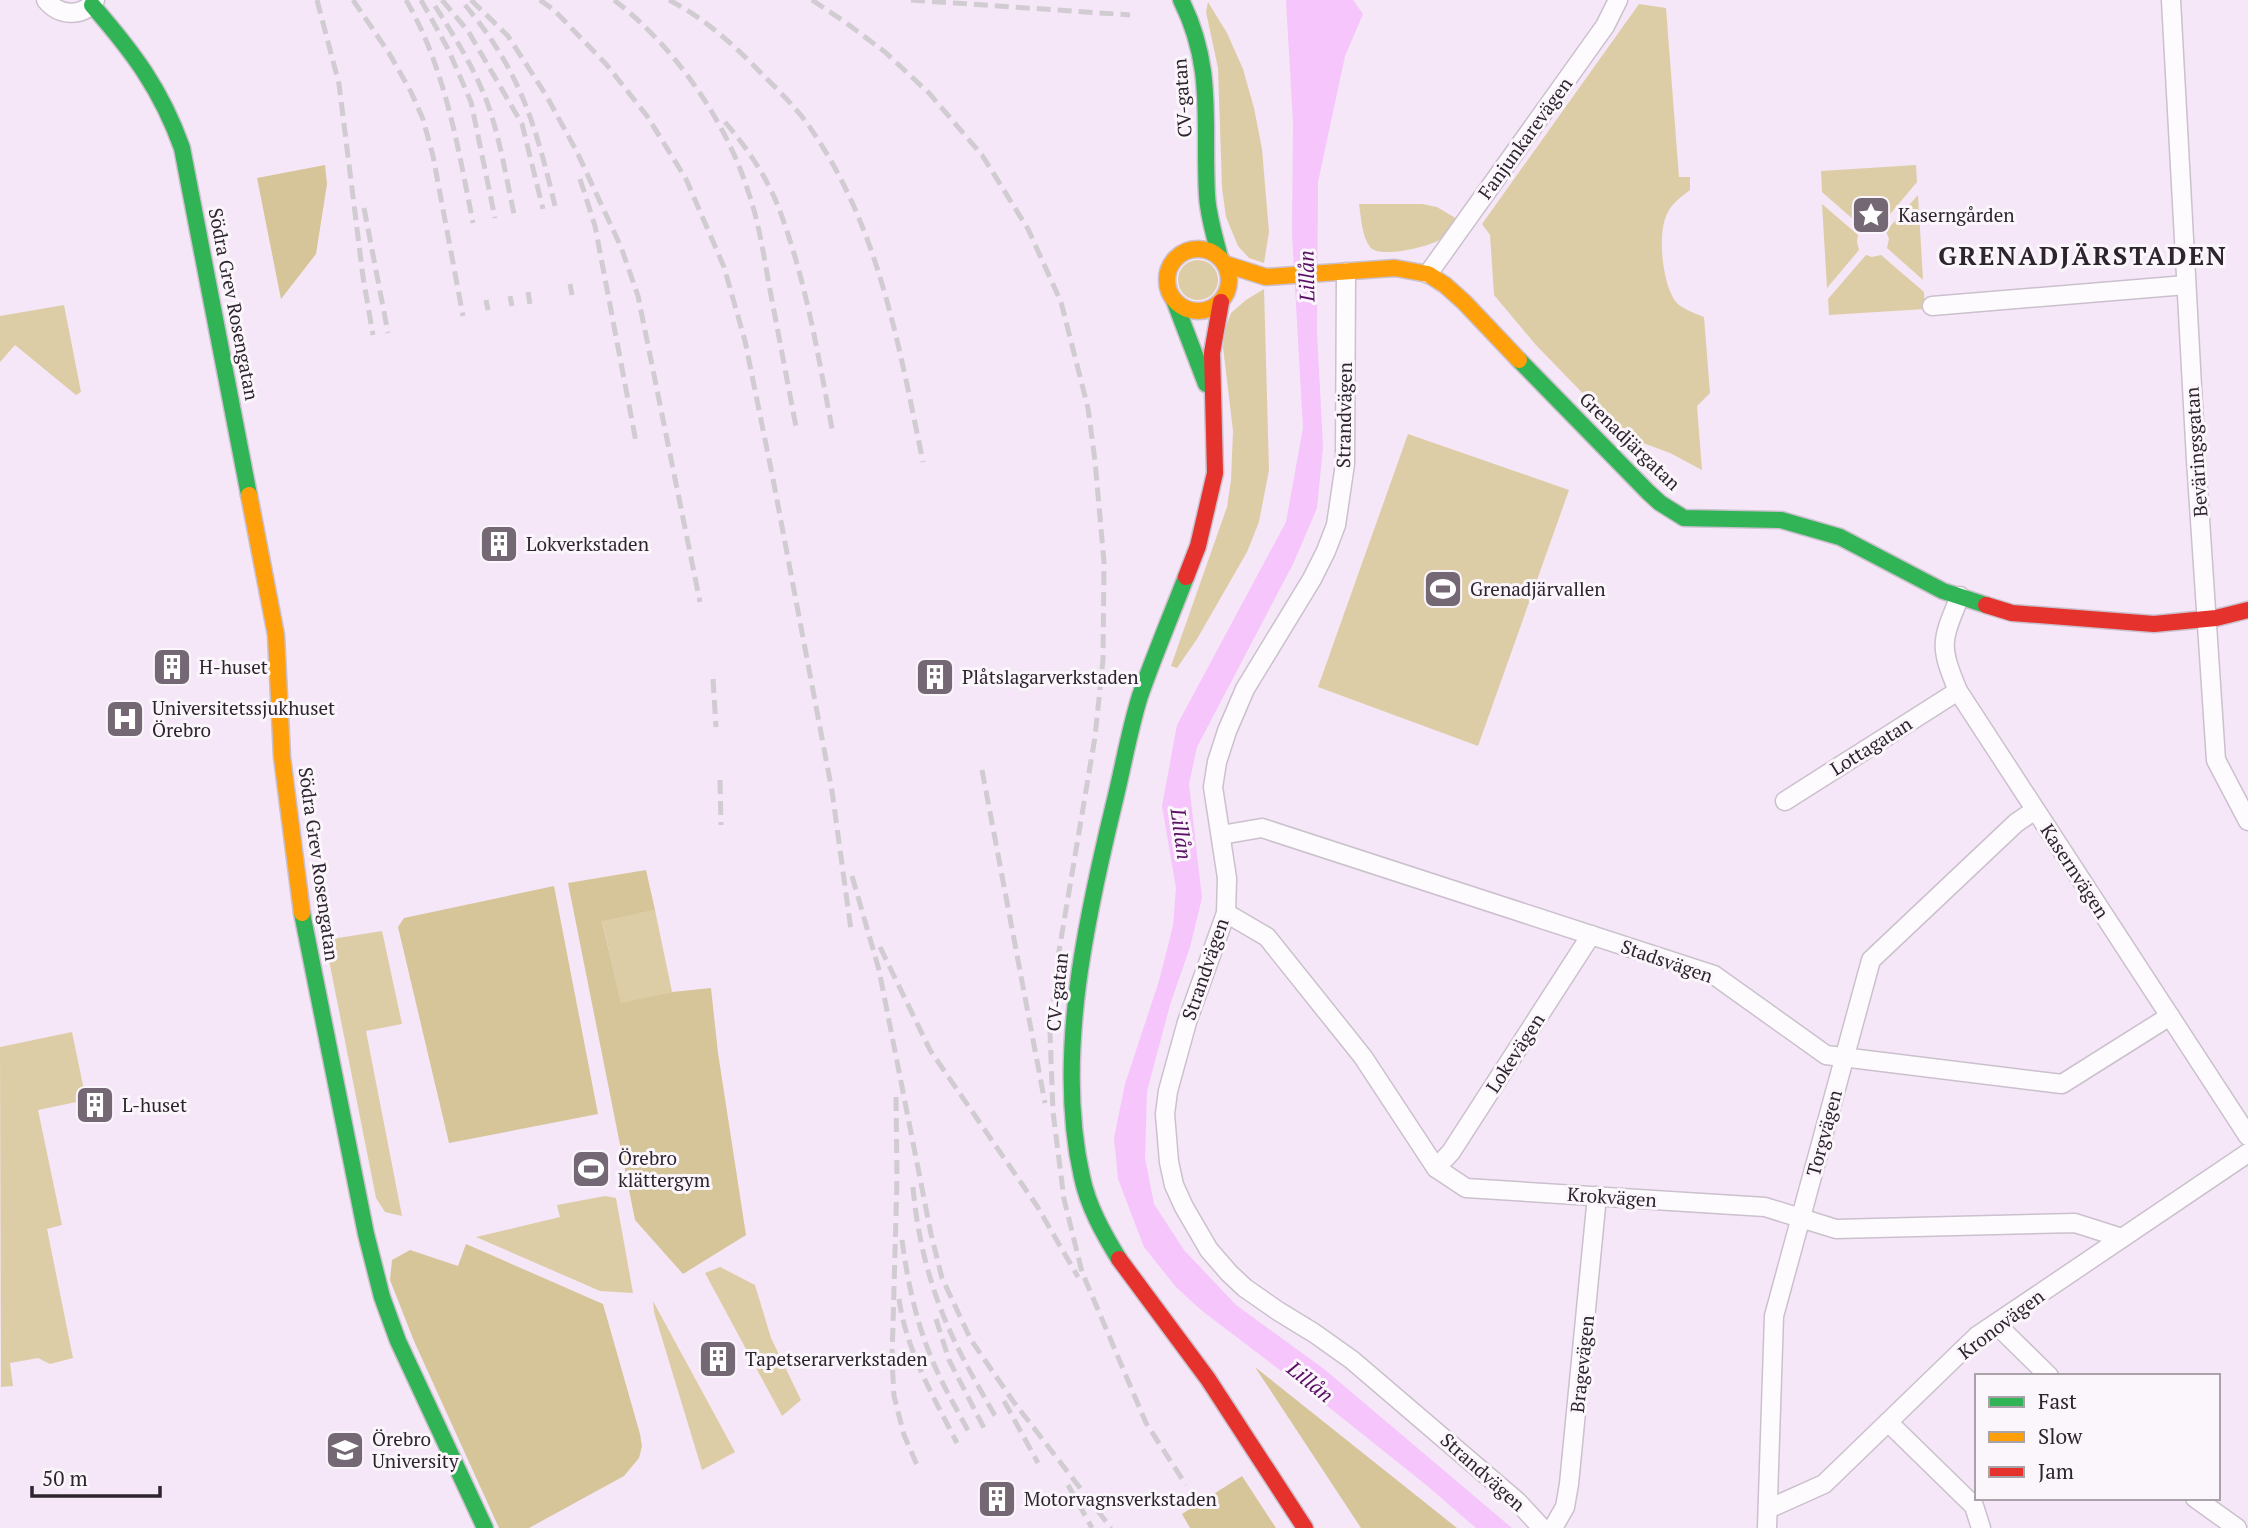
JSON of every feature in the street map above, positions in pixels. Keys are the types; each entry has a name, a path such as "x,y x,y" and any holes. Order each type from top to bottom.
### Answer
{"street":[{"path":"46,0 56,9 70,13 86,9 93,2"},
{"name":"CV-gatan","path":"1181,0 1190,14 1205,77 1207,198 1222,261"},
{"name":"Fanjunkarevägen","path":"1427,274 1605,26 1618,0"},
{"name":"Beväringsgatan","path":"2171,0 2216,760 2248,821"},
{"name":"Södra Grev Rosengatan","path":"93,2 151,77 164,101 182,148 276,635 281,744 298,890 366,1234 382,1297 398,1341 485,1528"},
{"name":"CV-gatan","path":"1182,253 1200,226 1207,198"},
{"path":"1202,249 1222,261 1229,278 1227,292 1215,306 1201,311 1186,309 1174,300 1167,284 1168,272 1173,261 1182,253 1202,249"},
{"name":"Grenadjärgatan","path":"1222,261 1266,277"},
{"name":"Grenadjärgatan","path":"1222,300 1266,277 1395,268 1427,274 1464,302 1600,445 1660,503 1684,518 1781,520 1810,527 1840,537 1943,591 2012,613 2154,624 2207,619 2248,610"},
{"name":"Strandvägen","path":"1346,272 1345,464 1336,525 1312,579 1245,689 1217,762 1213,787 1227,878 1226,914 1186,1022 1168,1091 1166,1114 1169,1162 1174,1185 1209,1250 1245,1287 1352,1360 1518,1502 1542,1528"},
{"path":"1932,306 2186,285"},
{"name":"CV-gatan","path":"1174,300 1186,337 1198,359 1214,411"},
{"name":"CV-gatan","path":"1222,300 1213,353 1215,473 1198,547 1140,697 1088,915 1077,992 1073,1045 1073,1118 1082,1178 1106,1239 1123,1266 1215,1389 1305,1528"},
{"name":"Kasernvägen","path":"1960,596 1944,636 1946,663 1958,691 2248,1136"},
{"name":"Lottagatan","path":"1785,801 1958,691"},
{"name":"Torgvägen","path":"1768,1528 1774,1316 1871,960 2016,823 2035,810"},
{"name":"Stadsvägen","path":"1221,835 1262,828 1714,975 1826,1055 2062,1084 2170,1016"},
{"name":"Krokvägen","path":"1226,914 1267,937 1363,1057 1436,1168 1466,1188 1765,1207 1836,1229 2075,1223 2122,1238"},
{"name":"Lokevägen","path":"1436,1168 1451,1152 1591,935"},
{"name":"Kronovägen","path":"1768,1509 1824,1483 1977,1336 2248,1153"},
{"name":"Bragevägen","path":"1553,1528 1565,1507 1569,1484 1597,1196"},
{"path":"1996,1324 2047,1374"},
{"path":"1888,1422 1974,1506 1981,1528"},
{"path":"2198,1500 2237,1528"}],"shaded area":[{"path":"1208,2 1227,33 1243,69 1254,108 1262,149 1269,232 1264,263 1249,258 1238,246 1226,217 1222,188 1218,68 1206,12"},
{"path":"1639,4 1666,8 1679,177 1690,177 1690,190 1674,203 1667,214 1662,247 1665,275 1673,298 1682,307 1704,317 1710,393 1697,406 1702,470 1670,453 1624,436 1535,344 1494,295 1490,235 1482,224"},
{"path":"325,165 327,184 316,254 281,299 257,178"},
{"path":"1916,165 1917,182 1880,226 1863,228 1822,192 1821,171"},
{"path":"1918,195 1923,280 1887,248 1889,239 1886,231"},
{"path":"1359,204 1422,204 1437,207 1457,219 1439,240 1433,243 1404,251 1383,252 1375,250 1367,243"},
{"path":"1822,204 1858,235 1859,250 1827,288"},
{"path":"1866,255 1881,255 1924,292 1925,309 1829,315 1828,299"},
{"path":"1198,260 1212,266 1218,280 1212,294 1198,300 1184,294 1178,280 1184,266"},
{"path":"1264,289 1269,470 1259,522 1247,552 1197,639 1177,668 1171,666 1227,507 1231,480 1233,431 1223,347 1226,326 1231,313"},
{"path":"64,305 81,392 76,395 15,345 0,362 0,316"},
{"name":"Grenadjärvallen","path":"1408,434 1569,490 1478,746 1318,687"},
{"path":"646,870 655,910 602,921 621,1003 672,992 711,988 718,1053 746,1235 683,1274 635,1220 568,883"},
{"path":"554,886 598,1114 449,1143 398,927 404,918"},
{"path":"655,910 672,992 621,1004 602,920"},
{"path":"382,931 402,1024 366,1031 402,1216 385,1212 376,1198 326,945 332,939"},
{"path":"72,1032 86,1100 38,1110 62,1225 47,1229 73,1358 50,1364 38,1358 10,1363 13,1386 1,1387 0,1047"},
{"path":"605,1196 616,1198 633,1293 600,1291 476,1237 560,1217 557,1205"},
{"path":"466,1244 603,1304 640,1434 642,1446 639,1458 624,1476 529,1528 499,1528 414,1341 390,1280 392,1260 410,1250 458,1266"},
{"path":"720,1267 755,1285 771,1338 801,1400 782,1416 705,1273"},
{"path":"653,1301 735,1452 702,1470 654,1312"},
{"path":"1255,1367 1457,1528 1361,1528"},
{"path":"1242,1476 1276,1528 1190,1528 1182,1514"}],"water":[{"name":"Lillån","path":"1286,0 1353,0 1363,14 1345,56 1318,182 1317,332 1323,447 1317,508 1293,564 1197,747 1189,784 1202,898 1147,1091 1145,1158 1154,1204 1184,1250 1236,1305 1324,1369 1512,1528 1476,1528 1331,1409 1201,1310 1176,1287 1144,1247 1118,1179 1114,1138 1125,1084 1159,981 1173,926 1176,888 1162,806 1177,725 1286,522 1303,428 1292,234 1293,123"}],"railway":[{"path":"317,0 339,84 363,277 373,335"},
{"path":"353,0 389,53 423,119 433,156 463,316"},
{"path":"406,0 431,52 440,80 473,223"},
{"path":"421,0 448,49 471,102 495,218"},
{"path":"442,0 468,31 522,124 543,209"},
{"path":"471,0 508,36 546,95 577,152 621,247 638,296 700,602"},
{"path":"540,0 554,10 606,64 647,116 686,179 724,267 745,341 773,479 832,791 851,930"},
{"path":"614,0 636,18 677,62 711,111 738,164 758,227 797,432"},
{"path":"669,0 717,32 774,86 807,124 836,170 855,209 884,291 923,462"},
{"path":"812,0 885,52 929,93 982,155 1028,229 1061,302 1088,408 1104,562 1103,660 1095,737 1057,963 1050,1032 1053,1112 1064,1199 1082,1272 1146,1423 1186,1485"},
{"path":"911,0 1130,15"},
{"path":"465,5 500,53 524,100 541,150 555,206"},
{"path":"435,6 464,53 487,102 514,214"},
{"path":"725,122 757,165 781,214 805,295 833,434"},
{"path":"580,179 595,226 636,442"},
{"path":"364,208 388,333"},
{"path":"570,284 572,295"},
{"path":"528,292 530,304"},
{"path":"510,296 512,306"},
{"path":"486,300 488,310"},
{"path":"713,679 716,727"},
{"path":"982,770 1045,1103"},
{"path":"720,780 721,825"},
{"path":"852,876 879,970 942,1278 971,1340 1013,1401 1111,1528"},
{"path":"880,947 930,1050 1037,1206 1078,1277"},
{"path":"896,1097 897,1178 892,1360 894,1396 904,1435 917,1465"},
{"path":"913,1187 921,1241 936,1295 960,1353 998,1421"},
{"path":"902,1240 912,1297 924,1339 943,1384 971,1436"},
{"path":"899,1299 914,1355 957,1443"},
{"path":"936,1319 949,1360 984,1428"},
{"path":"1004,1401 1038,1463"},
{"path":"1068,1485 1092,1528"}],"traffic: fast":[{"path":"1181,0 1192,25 1203,73 1208,203 1220,258"},
{"path":"92,5 155,89 182,148 249,495"},
{"path":"1174,300 1206,384"},
{"path":"1519,360 1648,492 1684,518 1781,520 1840,537 1943,591 1986,605"},
{"path":"1119,1259 1088,1198 1074,1132 1073,1037 1077,989 1093,894 1140,696 1186,577"},
{"path":"302,913 366,1234 382,1297 398,1341 485,1528"}],"traffic: slow":[{"path":"1192,249 1204,249 1220,258 1227,268 1229,280 1227,292 1220,302 1204,311 1192,311 1181,306 1172,297 1167,286 1167,274 1172,263 1181,254 1192,249"},
{"path":"1225,264 1266,277 1395,268 1428,274 1464,302 1519,360"},
{"path":"249,495 276,635 282,757 302,913"}],"traffic: jam":[{"path":"1186,577 1198,546 1215,473 1212,353 1221,302"},
{"path":"1986,605 2012,613 2154,624 2216,618 2248,610"},
{"path":"1119,1259 1208,1379 1305,1528"}],"place":[{"name":"Kaserngården","path":"1871,215"},
{"name":"Lokverkstaden","path":"499,544"},
{"name":"Grenadjärvallen","path":"1443,589"},
{"name":"H-huset","path":"172,667"},
{"name":"Plåtslagarverkstaden","path":"935,677"},
{"name":"Universitetssjukhuset Örebro","path":"125,719"},
{"name":"L-huset","path":"95,1105"},
{"name":"Örebro klättergym","path":"591,1169"},
{"name":"Tapetserarverkstaden","path":"718,1359"},
{"name":"Örebro University","path":"345,1450"},
{"name":"Motorvagnsverkstaden","path":"997,1499"}],"district":[{"name":"GRENADJÄRSTADEN","path":"2083,256"}]}
